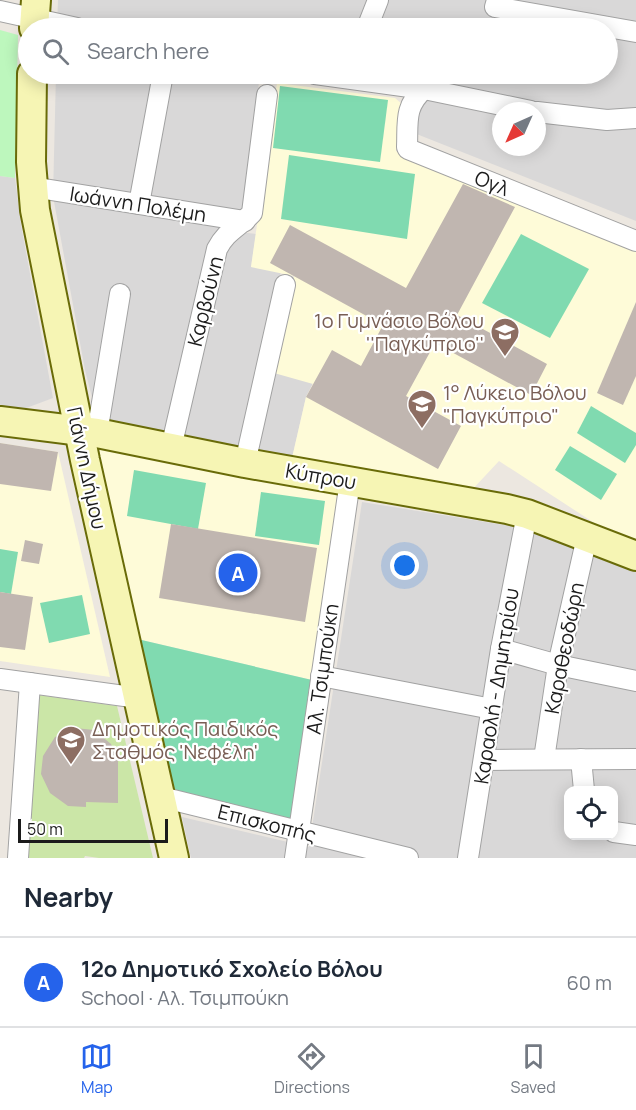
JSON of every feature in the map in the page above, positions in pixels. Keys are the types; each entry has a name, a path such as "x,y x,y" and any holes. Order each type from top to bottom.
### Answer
{"street":[{"path":"371,18 378,0"},
{"path":"496,4 566,18"},
{"path":"0,11 35,16"},
{"path":"618,28 636,32"},
{"name":"Γιάννη Δήμου","path":"32,84 32,187 38,231 88,432 138,698 174,858"},
{"path":"139,204 161,84"},
{"path":"391,84 492,103"},
{"name":"Ογλ","path":"424,90 416,96 409,108 408,149 636,241"},
{"path":"245,221 252,213 267,95"},
{"path":"546,113 607,120 636,117"},
{"name":"Ιωάννη Πολέμη","path":"32,187 245,221"},
{"name":"Καρβούνη","path":"171,448 214,256 226,234 245,221"},
{"path":"245,463 285,285"},
{"path":"88,432 120,294"},
{"name":"Κύπρου","path":"0,421 88,432 526,514 636,556"},
{"name":"Αλ. Τσιμπούκη","path":"295,858 350,481"},
{"name":"Καραολή - Δημητρίου","path":"468,858 501,649 526,514"},
{"name":"Καραθεοδώρη","path":"544,759 558,665 587,537"},
{"path":"501,649 558,665 636,681"},
{"path":"321,676 492,709"},
{"path":"0,679 138,698"},
{"path":"12,846 30,683"},
{"path":"581,759 584,786"},
{"path":"484,760 636,759"},
{"name":"Επισκοπής","path":"160,797 408,858"},
{"path":"618,833 636,835"}],"shaded area":[{"path":"58,0 636,0 636,221 414,133 417,107 440,84 618,84 618,18 57,18"},
{"path":"56,84 259,84 240,232 256,234 251,267 281,272 261,369 313,383 306,397 292,458 98,421 85,370 53,196"},
{"path":"277,84 395,98 402,104 396,151 636,249 636,540 596,524 499,461 470,492 292,458 306,397 313,384 274,373 294,276 251,267"},
{"path":"0,176 15,178 21,225 53,398 21,410 0,407"},
{"path":"89,439 341,487 312,680 133,638"},
{"path":"0,443 58,452 110,677 0,661"},
{"path":"362,502 523,528 636,570 636,858 191,858 182,817 309,847"}],"green space":[{"path":"0,30 18,35 15,178 0,176"},
{"path":"280,86 388,100 380,162 273,148"},
{"path":"289,155 415,174 407,239 281,219"},
{"path":"521,234 589,269 550,338 482,303"},
{"path":"591,406 636,433 636,445 625,463 577,433"},
{"path":"570,446 617,474 601,500 555,470"},
{"path":"134,470 206,483 198,529 127,516"},
{"path":"261,492 325,501 319,545 255,536"},
{"path":"0,549 18,552 11,594 0,592"},
{"path":"82,595 90,634 49,643 40,603"},
{"path":"133,638 312,680 293,823 169,792"},
{"path":"38,695 117,706 153,858 85,856 84,858 26,858"}],"building":[{"path":"463,184 515,207 457,315 547,364 531,395 435,343 406,396 461,426 438,469 306,397 332,350 361,366 383,325 270,263 290,225 406,288"},
{"path":"636,302 636,376 623,405 597,393"},
{"path":"0,443 58,452 51,491 0,484"},
{"path":"171,524 317,548 305,622 159,598"},
{"path":"25,540 43,544 39,564 21,561"},
{"path":"0,592 33,597 25,650 0,647"},
{"name":"Δημοτικός Παιδικός Σταθμός 'Νεφέλη'","path":"75,728 94,730 111,744 118,760 118,803 86,802 86,807 68,806 50,793 41,774 43,756 55,737"}],"place":[{"name":"1ο Γυμνάσιο Βόλου ''Παγκύπριο''","path":"505,358"},
{"name":"1° Λύκειο Βόλου \"Παγκύπριο\"","path":"422,430"},
{"name":"12ο Δημοτικό Σχολείο Βόλου","path":"238,573"},
{"name":"Δημοτικός Παιδικός Σταθμός 'Νεφέλη'","path":"71,766"}]}
